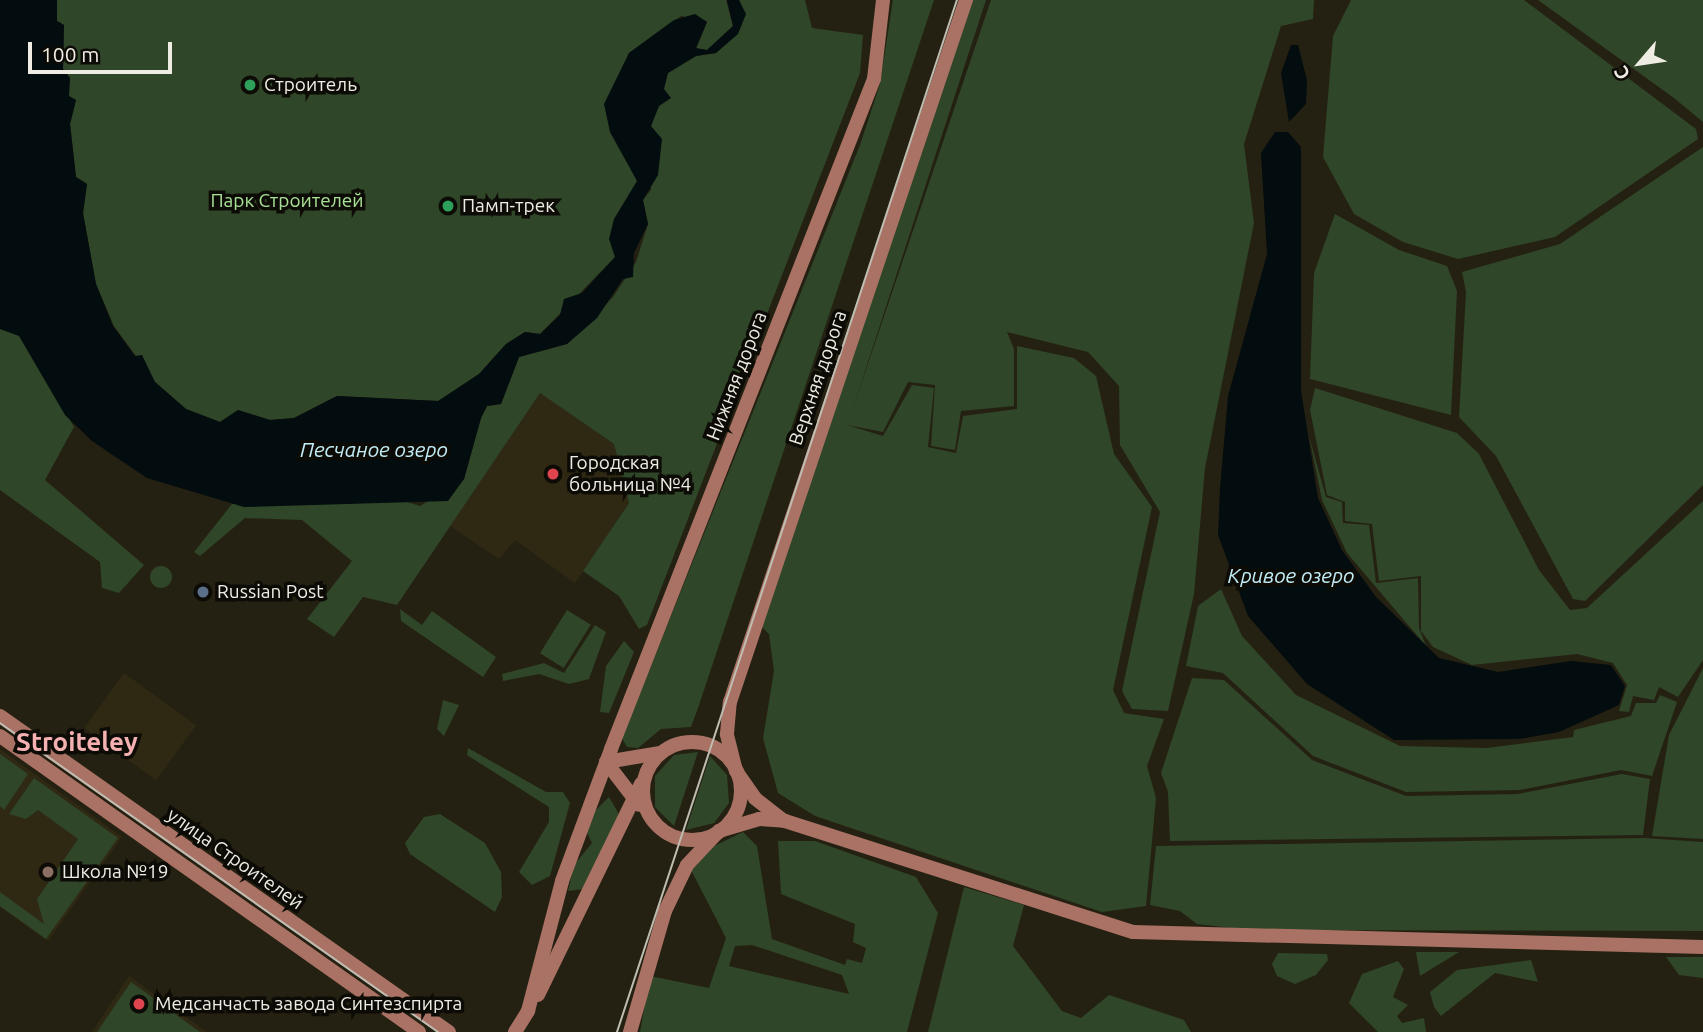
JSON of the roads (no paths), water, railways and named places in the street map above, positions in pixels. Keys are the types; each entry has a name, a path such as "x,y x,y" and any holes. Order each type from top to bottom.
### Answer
{"main road":[{"name":"Нижняя дорога","path":"528,1011 562,881 606,762 874,79 883,0"},
{"name":"Верхняя дорога","path":"736,771 727,734 730,702 966,0"},
{"name":"улица Строителей","path":"0,716 449,1032"},
{"name":"улица Строителей","path":"0,736 419,1032"},
{"path":"785,821 754,798 722,753 701,743 606,762 634,800 649,815 682,839 759,819 785,821 1133,932 1277,941 1703,947"},
{"path":"514,1032 567,947 646,773 661,752"},
{"path":"630,1032 674,889 694,855 719,831 738,806 736,771"},
{"path":"646,773 649,815"}],"water":[{"name":"Песчаное озеро","path":"0,0 57,0 57,21 64,25 63,69 70,78 69,96 76,100 70,124 76,177 87,184 83,213 96,284 113,326 135,356 142,355 155,382 186,409 220,422 238,410 270,420 294,418 337,396 438,401 479,374 506,344 525,332 540,334 560,315 564,299 582,293 615,257 609,239 614,219 637,181 610,132 604,104 629,53 674,20 695,14 707,22 696,48 707,50 733,26 727,0 739,0 746,14 738,34 716,53 696,56 668,73 664,89 671,98 659,106 651,126 662,139 658,175 643,200 648,224 634,253 633,277 623,279 597,318 567,344 519,357 501,404 487,406 481,418 464,479 448,501 244,507 147,478 92,441 65,415 19,336 0,329"},
{"path":"1291,45 1298,45 1307,80 1306,104 1289,122 1281,73"},
{"name":"Кривое озеро","path":"1275,132 1288,132 1301,147 1301,391 1318,498 1342,550 1376,597 1439,658 1498,672 1571,661 1611,665 1625,686 1619,705 1559,732 1519,739 1394,740 1307,684 1248,616 1218,535 1220,488 1228,396 1267,254 1261,153"}],"tram line":[{"path":"617,1032 957,0"},
{"path":"0,723 438,1032"}],"place":[{"name":"Строитель","path":"250,85"},
{"name":"Памп-трек","path":"448,206"},
{"name":"Городская больница №4","path":"553,474"},
{"name":"Russian Post","path":"203,592"},
{"name":"Школа №19","path":"48,872"},
{"name":"Медсанчасть завода Синтезспирта","path":"139,1004"}],"district":[{"name":"Stroiteley","path":"77,742"}],"park label":[{"name":"Парк Строителей","path":"287,201"}]}
